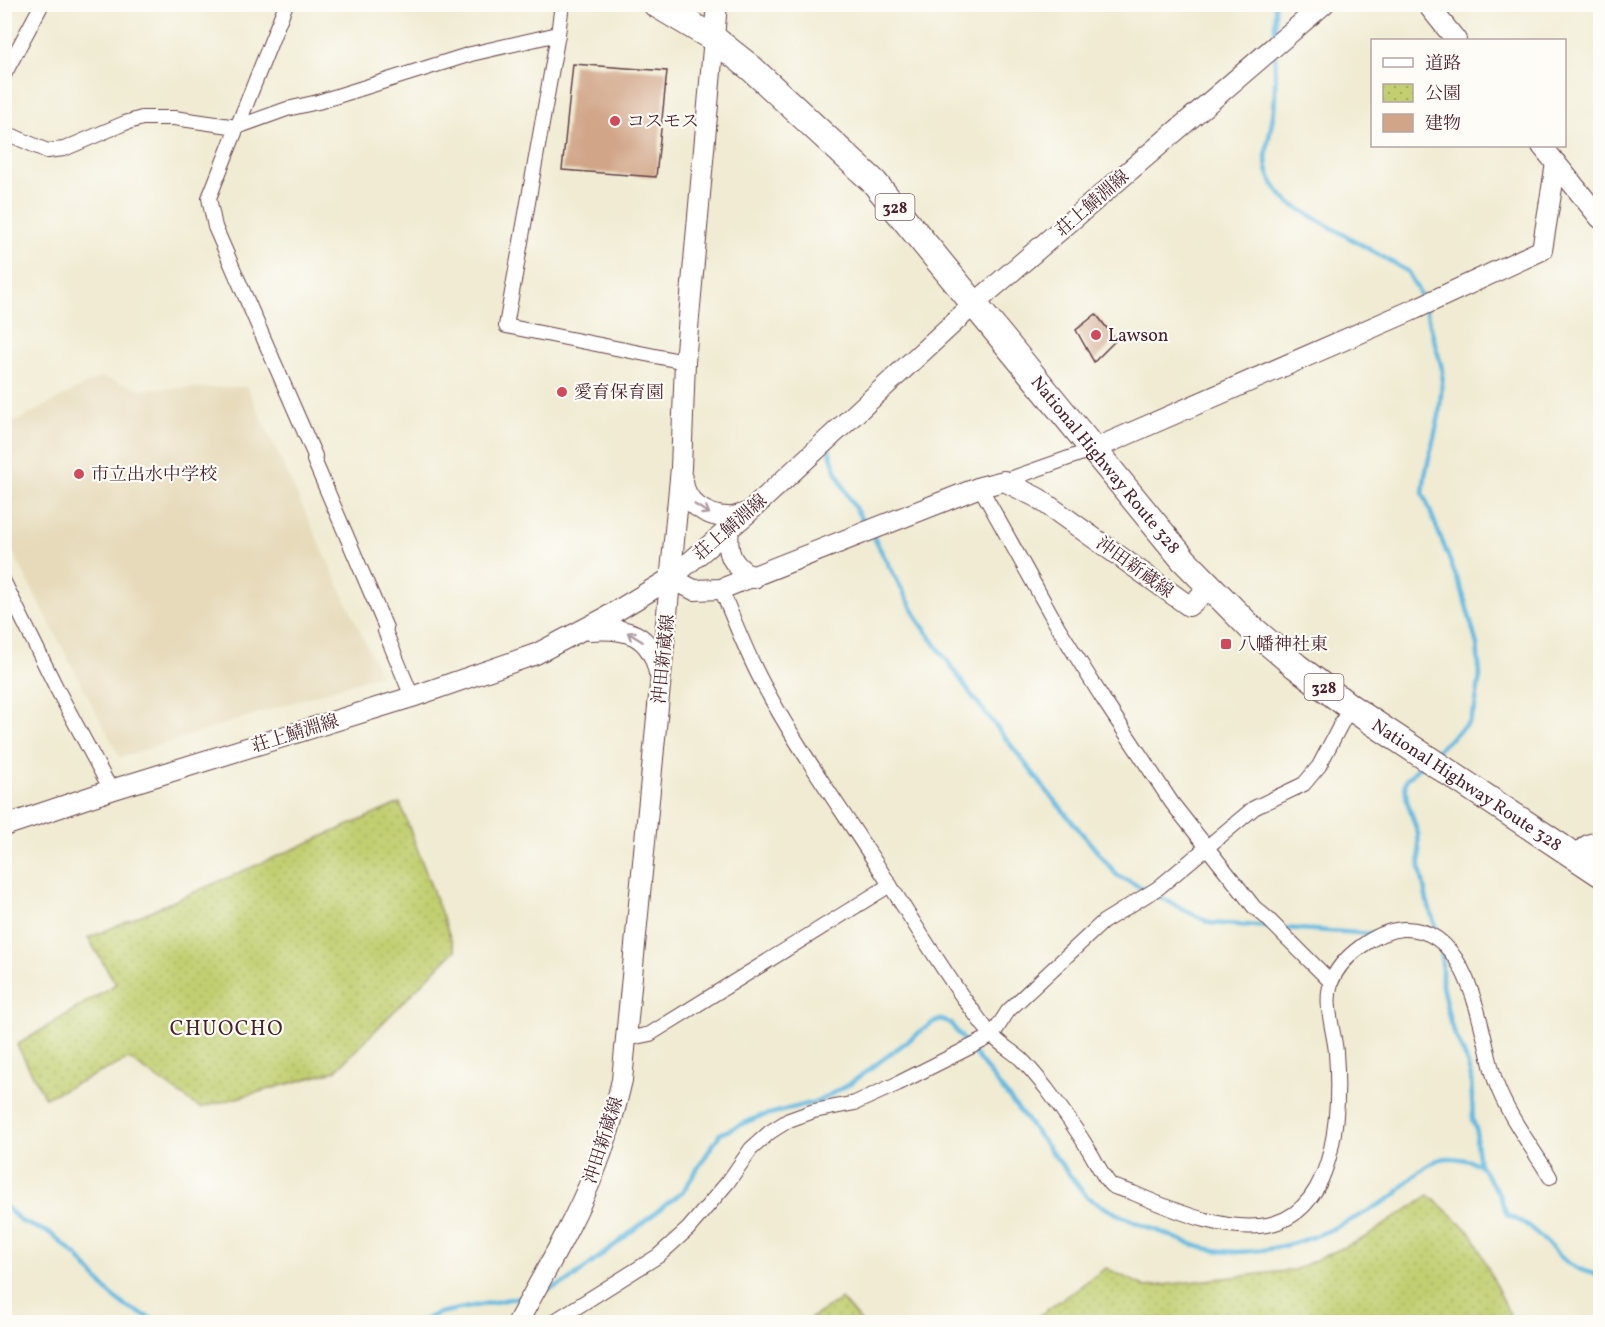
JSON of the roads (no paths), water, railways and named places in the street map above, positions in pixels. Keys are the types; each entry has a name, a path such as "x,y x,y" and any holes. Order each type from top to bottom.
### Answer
{"highway":[{"name":"National Highway Route 328","path":"656,4 713,38 751,68 874,182 1184,560 1250,627 1350,707 1600,873"}],"main road":[{"path":"717,4 685,362 681,468 683,488 694,504 702,510 710,515 730,518 749,512"},
{"name":"荘上鯖淵線","path":"4,826 111,789 412,697 536,654 583,630 671,578 749,512 974,304 1324,4"},
{"path":"1427,4 1455,39"},
{"path":"1543,147 1600,218"},
{"path":"1094,449 1542,250 1556,163"},
{"name":"沖田新蔵線","path":"518,1323 579,1207 595,1171 622,1080 681,468"},
{"path":"671,578 694,590 721,589 754,578 980,487 1004,481"},
{"name":"沖田新蔵線","path":"1004,481 1038,498 1189,606 1210,588"},
{"path":"729,528 727,545 729,552 741,570 754,578"},
{"path":"583,630 617,628 639,638 656,657 661,681"},
{"path":"1574,856 1588,845 1600,841"}],"street":[{"path":"4,75 42,4"},
{"path":"286,4 209,198 215,227 315,456 314,460 386,628 385,631 412,697"},
{"path":"562,4 506,326 685,362"},
{"path":"4,132 46,151 64,149 142,118 174,118 237,127 287,109 329,99 471,54 558,33"},
{"path":"1004,481 1094,449"},
{"path":"980,487 1058,627 1172,803 1254,907 1268,918 1331,982"},
{"path":"4,582 57,689 111,789"},
{"path":"721,589 747,650 778,710 940,967 992,1036 1020,1059 1046,1088 1075,1128 1110,1185 1181,1212 1211,1221 1241,1226 1277,1223 1301,1208 1315,1194 1324,1176 1332,1142 1337,1101 1335,1051 1330,1020 1331,982 1338,970 1359,947 1382,933 1404,929 1422,932 1451,950 1462,969 1480,1017 1496,1082 1504,1101 1550,1177"},
{"path":"553,1323 658,1256 688,1229 728,1182 751,1149 770,1132 789,1120 814,1111 855,1103 992,1036 1008,1011 1103,922 1158,888 1254,807 1304,784 1319,766 1350,707"},
{"path":"626,1039 650,1034 890,885"}],"waterway":[{"path":"1275,4 1275,38"},
{"path":"1275,53 1275,102 1266,158 1267,169 1278,191 1289,203 1407,271 1422,300"},
{"path":"1426,310 1443,372 1439,416 1423,493 1463,594 1477,645 1480,676 1475,708 1469,722 1434,753"},
{"path":"828,445 844,488 867,527"},
{"path":"873,536 919,621 970,693 1054,800 1117,875 1210,923 1272,927"},
{"path":"1421,765 1406,780 1405,785 1407,801 1418,834 1420,868 1427,901 1439,937"},
{"path":"1283,928 1374,934"},
{"path":"1442,948 1442,986 1451,1025 1471,1077 1473,1120 1477,1132 1479,1164 1499,1194 1507,1215 1528,1226 1576,1268 1600,1275"},
{"path":"542,1292 569,1281 683,1191 720,1134 758,1117 819,1101 851,1083 932,1023 942,1019 951,1024 1087,1197 1132,1221 1200,1247 1225,1251 1250,1251 1276,1248 1301,1241 1349,1221 1394,1196 1432,1163 1447,1158 1456,1158 1479,1164"},
{"path":"4,1205 22,1222 50,1233 77,1256 110,1294 127,1307 159,1322"},
{"path":"418,1322 439,1313 525,1296"}],"place":[{"name":"コスモス","path":"615,121"},
{"name":"Lawson","path":"1096,335"},
{"name":"愛育保育園","path":"562,392"},
{"name":"市立出水中学校","path":"79,474"},
{"name":"八幡神社東","path":"1226,644"}],"district":[{"name":"CHUOCHO","path":"227,1028"}]}
